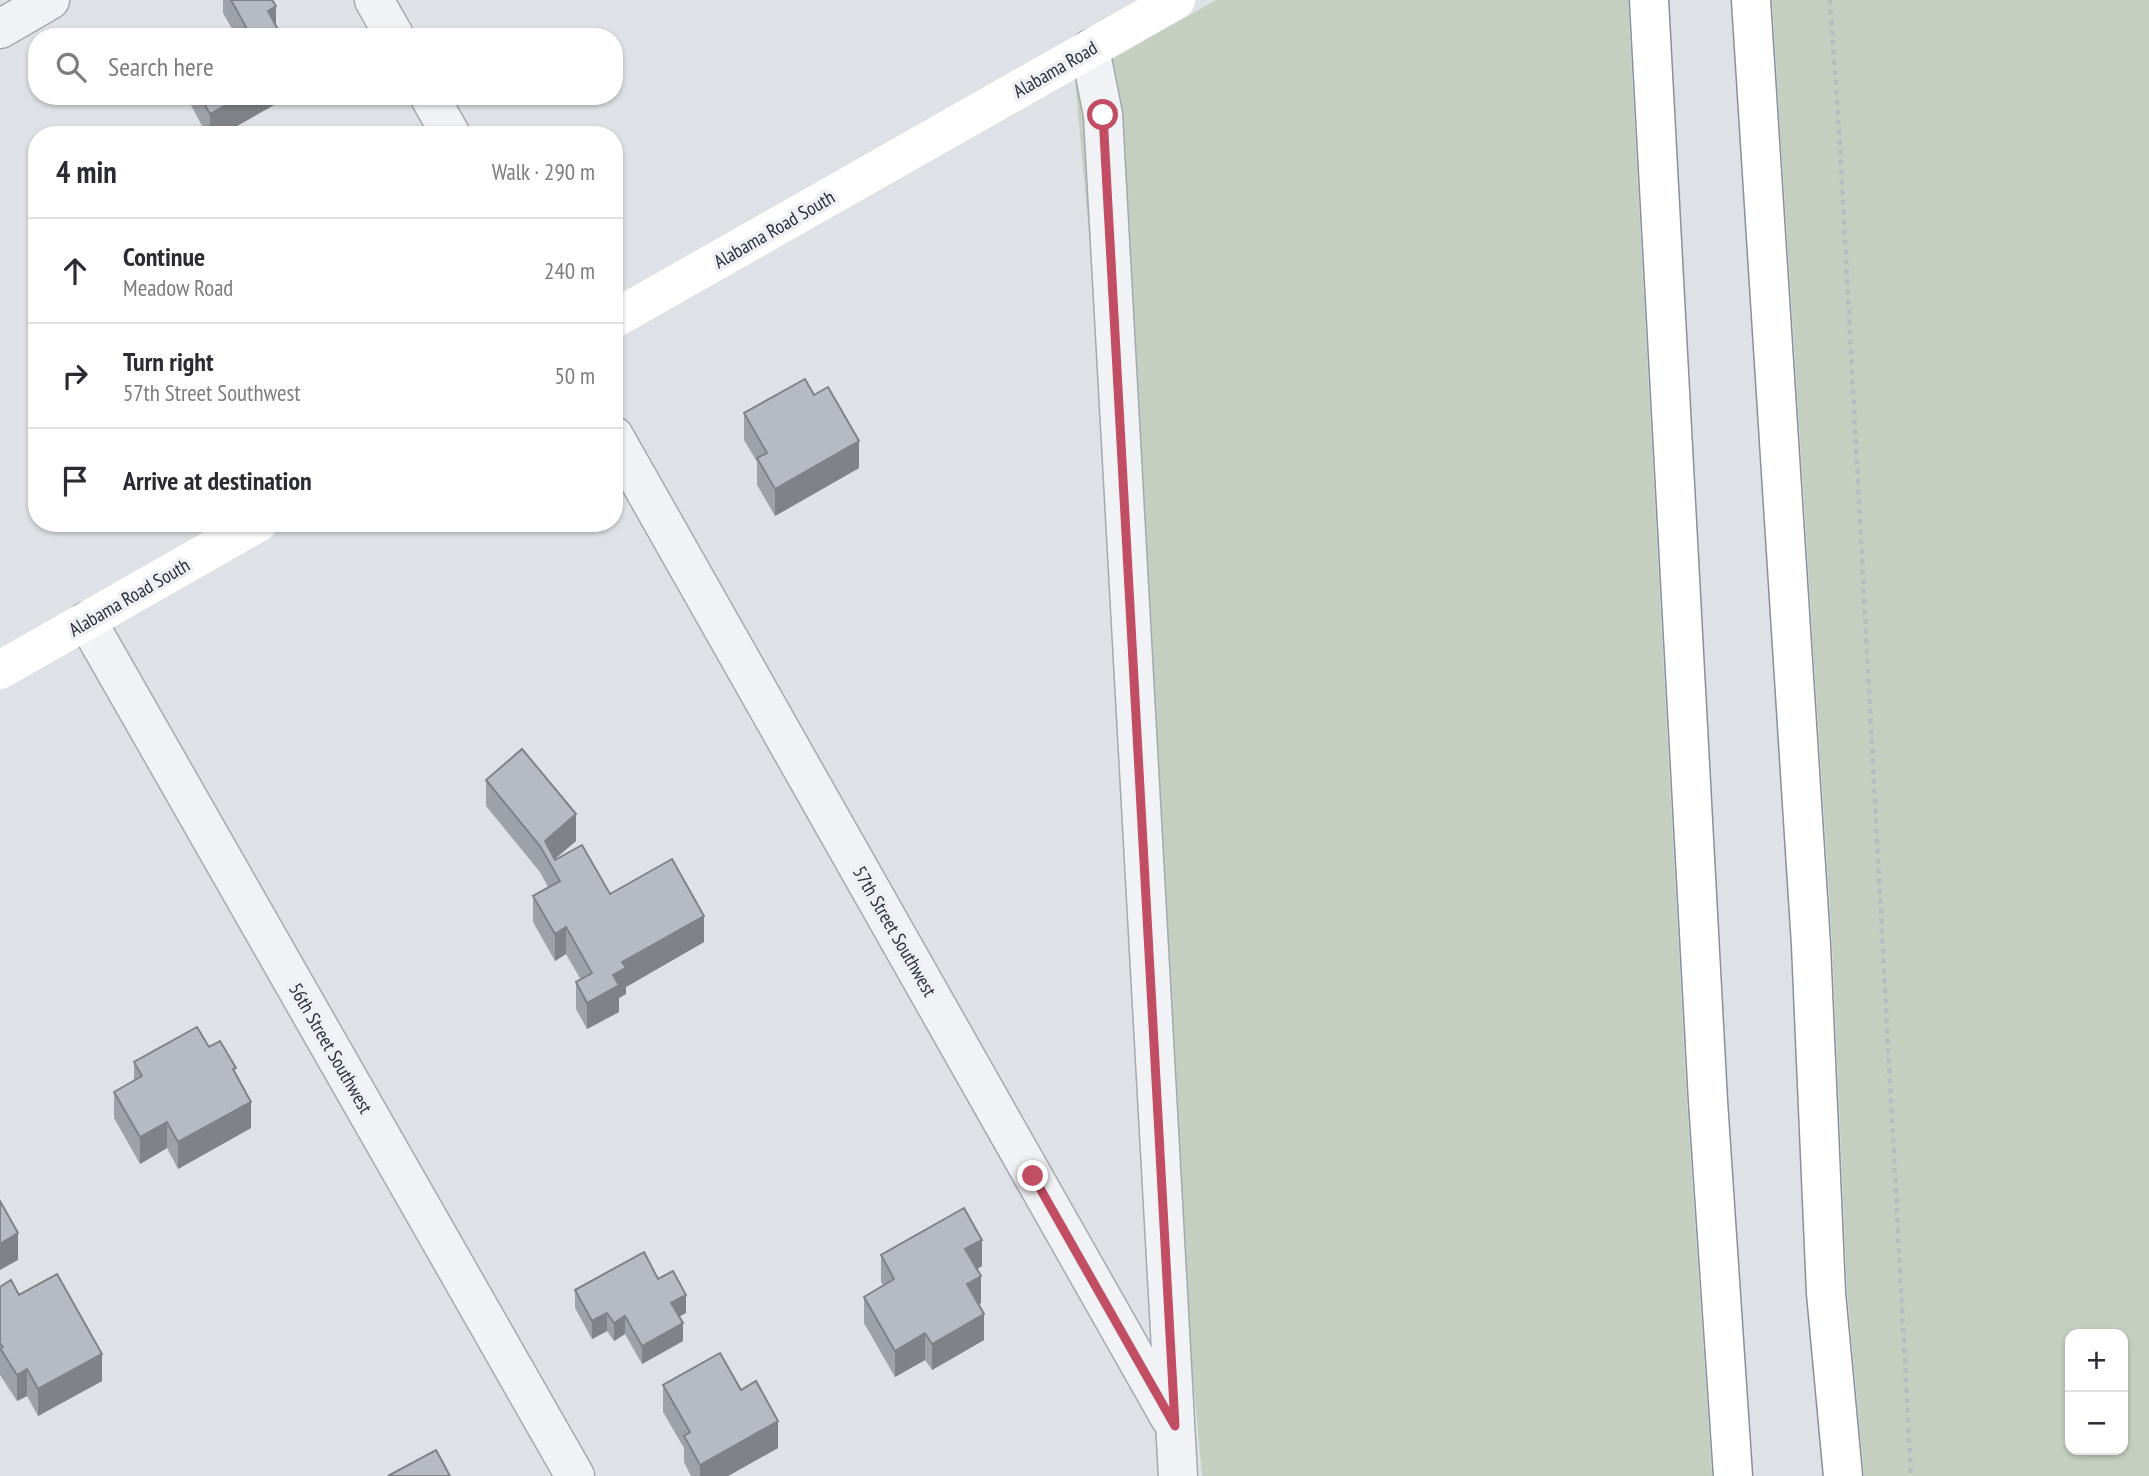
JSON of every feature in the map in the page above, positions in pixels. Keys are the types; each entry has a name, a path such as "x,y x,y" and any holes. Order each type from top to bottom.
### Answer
{"main road":[{"name":"Alabama Road","path":"933,138 1176,0"},
{"path":"1649,0 1708,1101 1732,1476"},
{"path":"1751,0 1811,945 1826,1293 1843,1476"},
{"name":"Alabama Road South","path":"623,314 933,138"},
{"name":"Alabama Road South","path":"0,670 242,532"}],"street":[{"path":"0,29 50,0"},
{"path":"374,0 390,28"},
{"path":"1090,49 1103,115 1178,1476"},
{"path":"434,105 446,126"},
{"name":"57th Street Southwest","path":"623,452 1175,1426"},
{"name":"56th Street Southwest","path":"87,621 575,1476"}],"path":[{"path":"1830,0 1842,174 1911,1476"}],"green space":[{"path":"1216,0 1628,0 1687,1103 1712,1476 1202,1476 1075,80"},
{"path":"1772,0 2149,0 2149,1476 1864,1476 1847,1289 1832,942"}],"building":[{"path":"231,0 272,0 276,6 268,11 277,28 246,27"},
{"path":"205,105 226,105 210,114"},
{"path":"805,379 814,395 828,387 859,441 775,489 757,458 767,453 744,413"},
{"path":"522,749 576,814 545,841 555,860 582,845 610,894 672,859 704,916 622,962 626,968 613,975 619,985 587,1003 576,982 592,973 566,927 555,934 533,896 560,881 540,846 486,780"},
{"path":"197,1027 209,1047 220,1041 251,1102 178,1142 167,1122 140,1137 114,1092 142,1076 134,1062"},
{"path":"0,1201 18,1233 0,1244"},
{"path":"964,1208 982,1240 965,1249 981,1276 967,1284 984,1314 932,1344 925,1333 895,1351 864,1297 894,1279 881,1255"},
{"path":"644,1252 658,1279 673,1271 686,1295 671,1303 683,1323 642,1346 625,1316 614,1323 607,1313 592,1321 575,1290"},
{"path":"57,1274 102,1354 38,1389 27,1369 17,1375 0,1348 3,1347 0,1343 0,1287 11,1280 19,1295"},
{"path":"720,1353 741,1390 756,1381 778,1421 700,1465 684,1436 690,1432 663,1385"},
{"path":"436,1450 450,1476 388,1476"}],"route":[{"path":"1033,1176 1175,1426 1103,115"}]}
